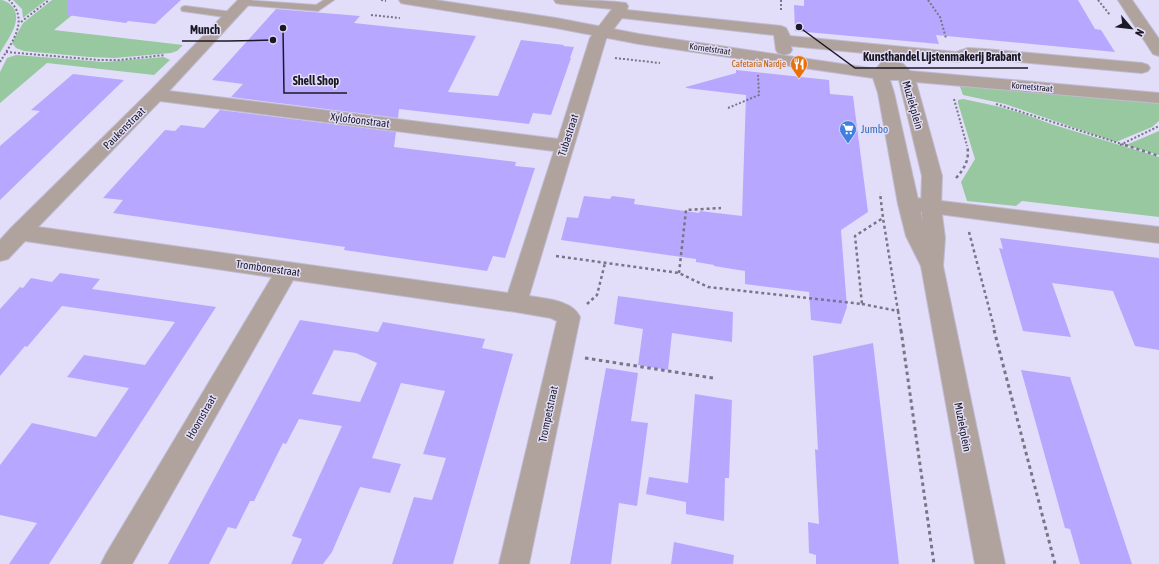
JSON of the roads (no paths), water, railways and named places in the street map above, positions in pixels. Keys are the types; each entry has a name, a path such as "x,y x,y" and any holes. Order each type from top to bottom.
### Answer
{"street":[{"name":"Kornetstraat","path":"406,0 556,23 611,23 783,59 859,72 1159,98"},
{"name":"Kornetstraat","path":"458,0 611,23 891,60 1118,83 1159,85"},
{"path":"562,0 621,6 611,23"},
{"path":"1126,0 1159,51"},
{"name":"Paukenstraat","path":"0,253 19,232 156,95 245,1"},
{"name":"Tubastraat","path":"516,303 596,44 611,23"},
{"name":"Kornetstraat","path":"783,45 958,57 968,53 985,54 1142,68"},
{"path":"880,74 891,60"},
{"name":"Muziekplein","path":"891,60 906,77 932,176 931,207 935,238 932,266"},
{"name":"Muziekplein","path":"880,74 886,94 908,204 916,236 932,266 990,564"},
{"name":"Xylofoonstraat","path":"156,95 564,146"},
{"path":"908,204 1159,235"},
{"name":"Trombonestraat","path":"19,232 516,303"},
{"name":"Hoornstraat","path":"116,564 287,270"},
{"name":"Trompetstraat","path":"514,564 569,317 556,310 516,303"}],"lane":[{"path":"245,1 318,8 330,0"},
{"path":"185,9 232,15"}],"place":[{"name":"Kunsthandel Lijstenmakerij Brabant","path":"799,27"},
{"name":"Shell Shop","path":"283,28"},
{"name":"Munch","path":"273,40"},
{"name":"Cafetaria Nardje","path":"799,79"},
{"name":"Jumbo","path":"848,144"}]}
